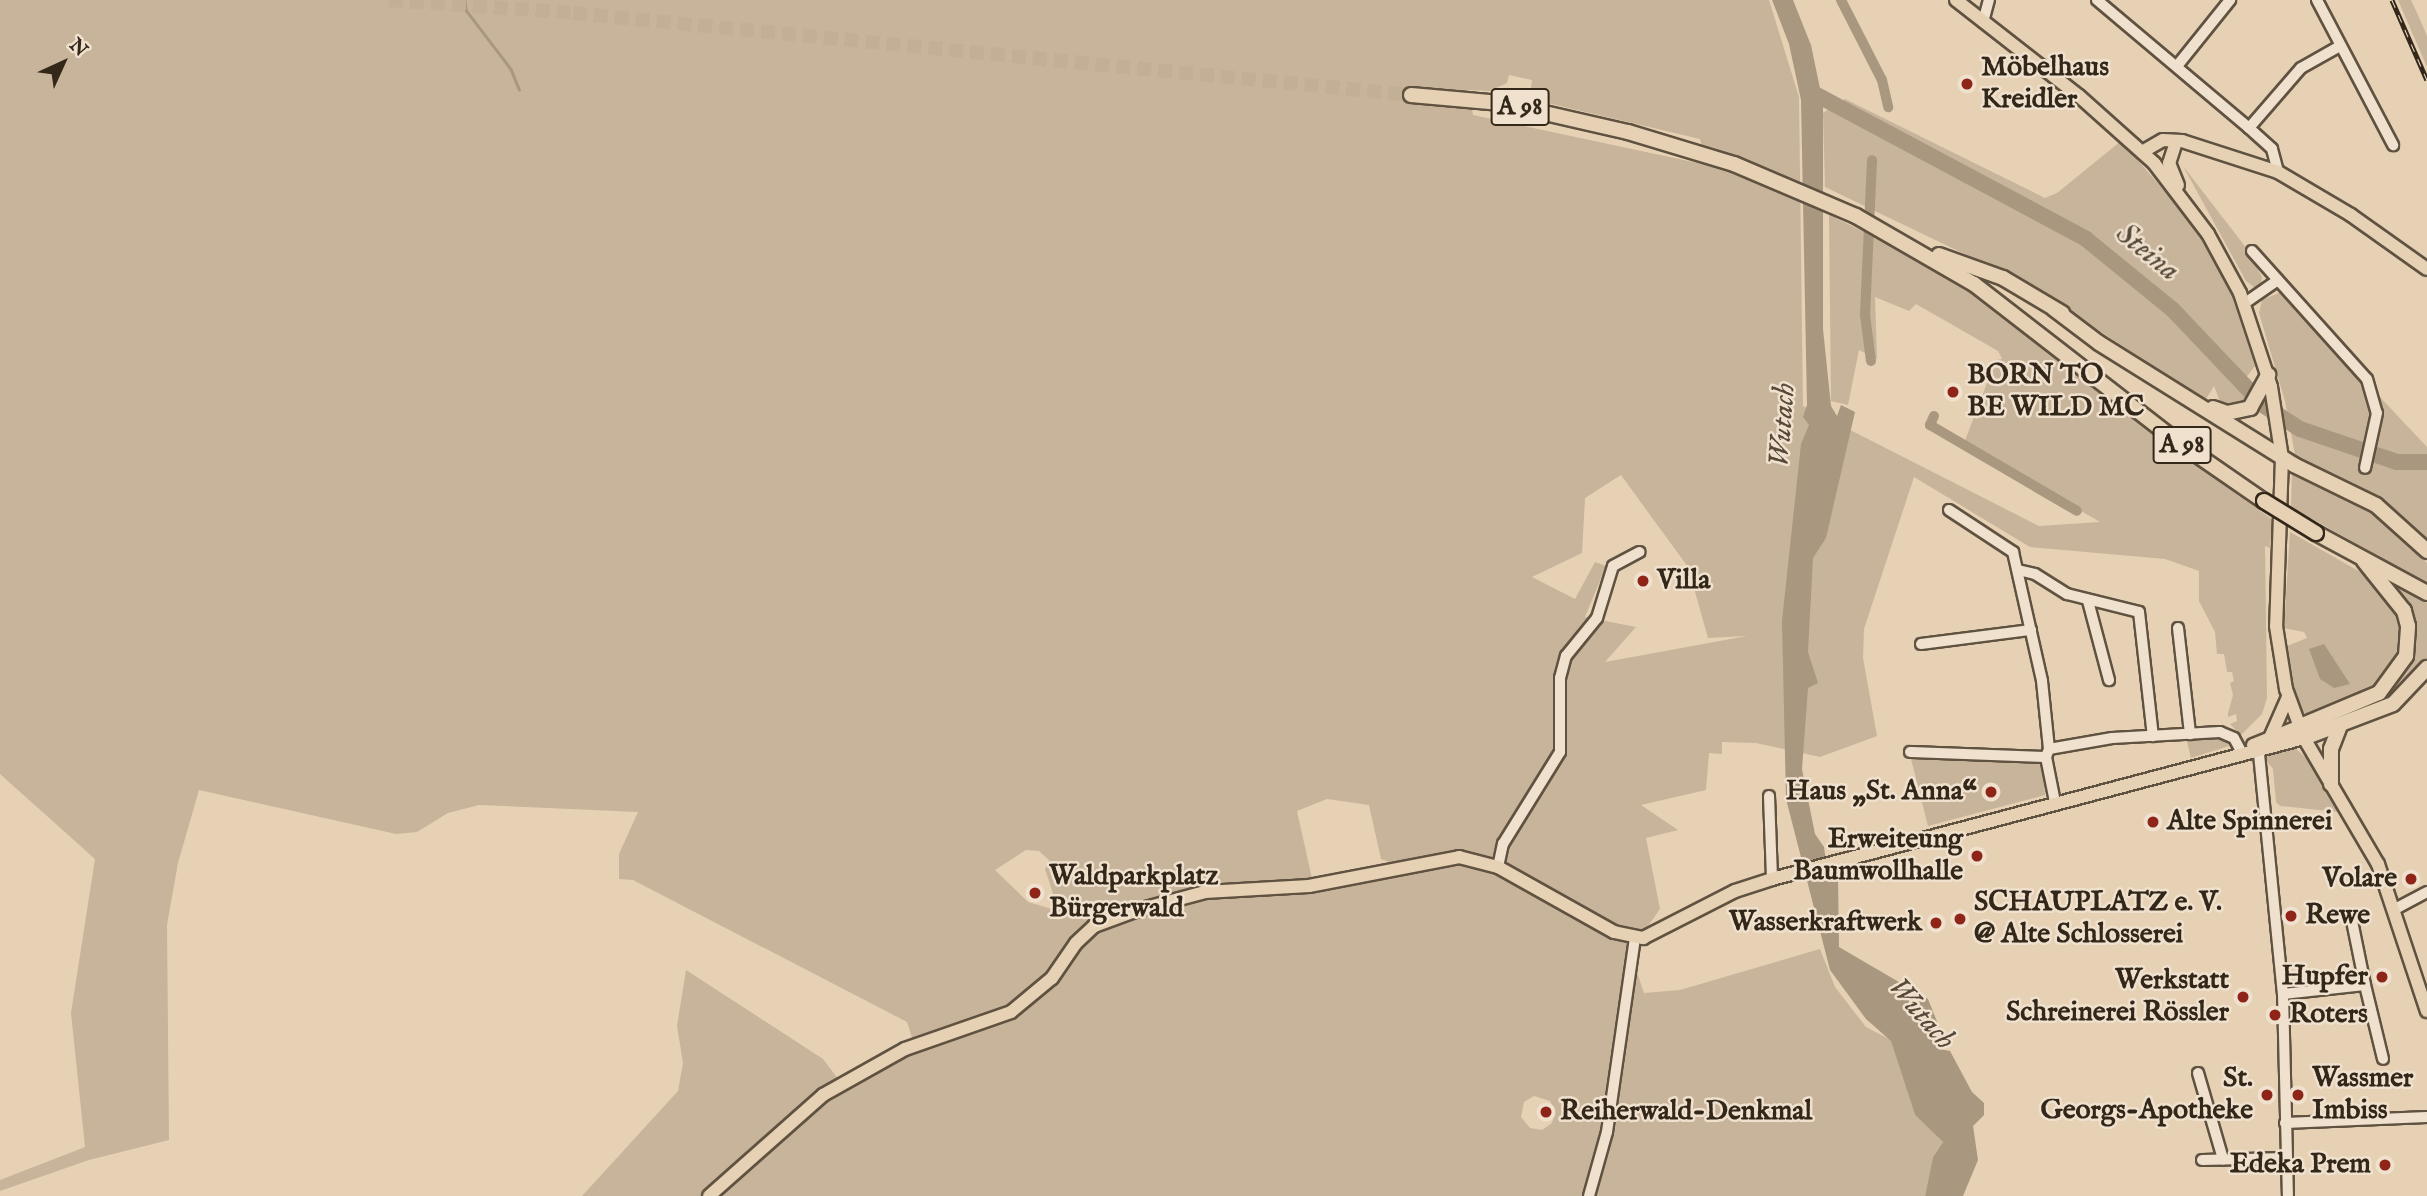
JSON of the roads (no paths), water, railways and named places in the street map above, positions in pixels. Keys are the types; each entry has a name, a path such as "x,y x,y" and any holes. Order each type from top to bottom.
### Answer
{"highway":[{"name":"A 98","path":"1411,95 1501,103 1628,132 1782,183 1911,245 1984,291 2239,485 2364,561 2427,593"},
{"path":"1911,245 2003,278 2210,407 2227,413 2243,412 2256,402 2268,382"},
{"path":"2054,309 2099,343 2282,458 2376,505 2427,551"},
{"path":"2301,732 2379,693 2406,656 2408,626 2404,611 2364,561"},
{"path":"2301,732 2340,725 2393,704 2427,668"},
{"path":"2331,785 2331,750 2340,725"}],"main road":[{"path":"1956,0 2079,96 2154,163 2183,198 2221,255 2245,303 2268,382 2282,458 2276,626 2288,697 2301,732 2371,850 2395,909 2427,1011"},
{"path":"2142,152 2163,140 2278,172 2351,215 2427,270"},
{"path":"2154,163 2179,143"},
{"path":"2179,143 2169,163 2183,198"},
{"path":"2262,743 2288,697"},
{"path":"709,1196 837,1085 905,1049 1011,1013 1052,978 1076,943 1109,919 1205,892 1308,886 1435,859 1459,857 1498,867 1614,932 1643,938 1735,891 1772,879 2241,751 2301,732"}],"street":[{"path":"1983,22 1989,0"},
{"path":"2177,65 2230,0"},
{"path":"2317,0 2393,145"},
{"path":"2102,1 2272,149 2278,172"},
{"path":"2249,128 2301,68 2340,46"},
{"path":"2252,251 2367,379 2377,413 2375,436 2365,468"},
{"path":"2245,303 2278,280"},
{"path":"1949,510 2013,552 2031,630 2055,802"},
{"path":"1498,867 1503,844 1560,752 1560,678 1566,656 1597,618 1613,566 1639,552"},
{"path":"2018,570 2035,574 2088,601 2139,612 2153,737"},
{"path":"2088,601 2109,680"},
{"path":"2178,628 2190,734"},
{"path":"1921,644 2031,630"},
{"path":"1910,752 2047,753 2190,734 2227,734 2241,751"},
{"path":"2262,743 2283,994 2288,1196"},
{"path":"1769,796 1772,879"},
{"path":"2395,909 2427,892"},
{"path":"2351,916 2383,1059"},
{"path":"1589,1196 1607,1132 1635,937"},
{"path":"2283,994 2365,985"},
{"path":"2198,1073 2222,1159"},
{"path":"2285,1123 2427,1117"},
{"path":"2202,1160 2287,1158"}],"water":[{"name":"Wutach","path":"1772,0 1793,0 1811,45 1823,103 1823,329 1831,406 1837,416 1841,405 1855,412 1826,538 1813,558 1808,652 1818,683 1808,688 1802,769 1815,834 1824,847 1827,869 1838,877 1839,947 1928,999 1944,1039 1939,1049 1950,1051 1972,1092 1984,1103 1984,1115 1973,1126 1978,1160 1963,1196 1925,1196 1933,1157 1943,1142 1915,1115 1891,1041 1866,1019 1830,970 1786,799 1782,621 1801,444 1809,425 1803,417 1807,405 1801,100 1789,44"},
{"path":"2324,644 2350,684 2334,688 2320,679 2309,649"}],"waterway":[{"path":"465,0 466,10 511,69 519,89"},
{"path":"1841,0 1882,80 1888,107"},
{"name":"Steina","path":"1815,94 2086,239 2173,310 2263,405 2300,429 2397,462 2427,462"},
{"path":"1871,361 1865,315 1872,160"},
{"path":"1934,416 1930,425 2077,511"}],"tunnel":[{"path":"389,0 573,13 1411,95"}],"railway":[{"path":"2392,0 2427,80"}],"place":[{"name":"Möbelhaus Kreidler","path":"1967,84"},
{"name":"BORN TO BE WILD MC","path":"1953,392"},
{"name":"Villa","path":"1643,581"},
{"name":"Haus „St. Anna“","path":"1991,792"},
{"name":"Alte Spinnerei","path":"2153,822"},
{"name":"Erweiteung Baumwollhalle","path":"1977,856"},
{"name":"Volare","path":"2411,879"},
{"name":"Waldparkplatz Bürgerwald","path":"1035,893"},
{"name":"Rewe","path":"2291,916"},
{"name":"SCHAUPLATZ e. V. @ Alte Schlosserei","path":"1960,919"},
{"name":"Wasserkraftwerk","path":"1936,923"},
{"name":"Hupfer","path":"2382,977"},
{"name":"Werkstatt Schreinerei Rössler","path":"2243,997"},
{"name":"Roters","path":"2275,1015"},
{"name":"St. Georgs-Apotheke","path":"2267,1095"},
{"name":"Wassmer Imbiss","path":"2298,1095"},
{"name":"Reiherwald-Denkmal","path":"1546,1112"},
{"name":"Edeka Prem","path":"2385,1165"}]}
